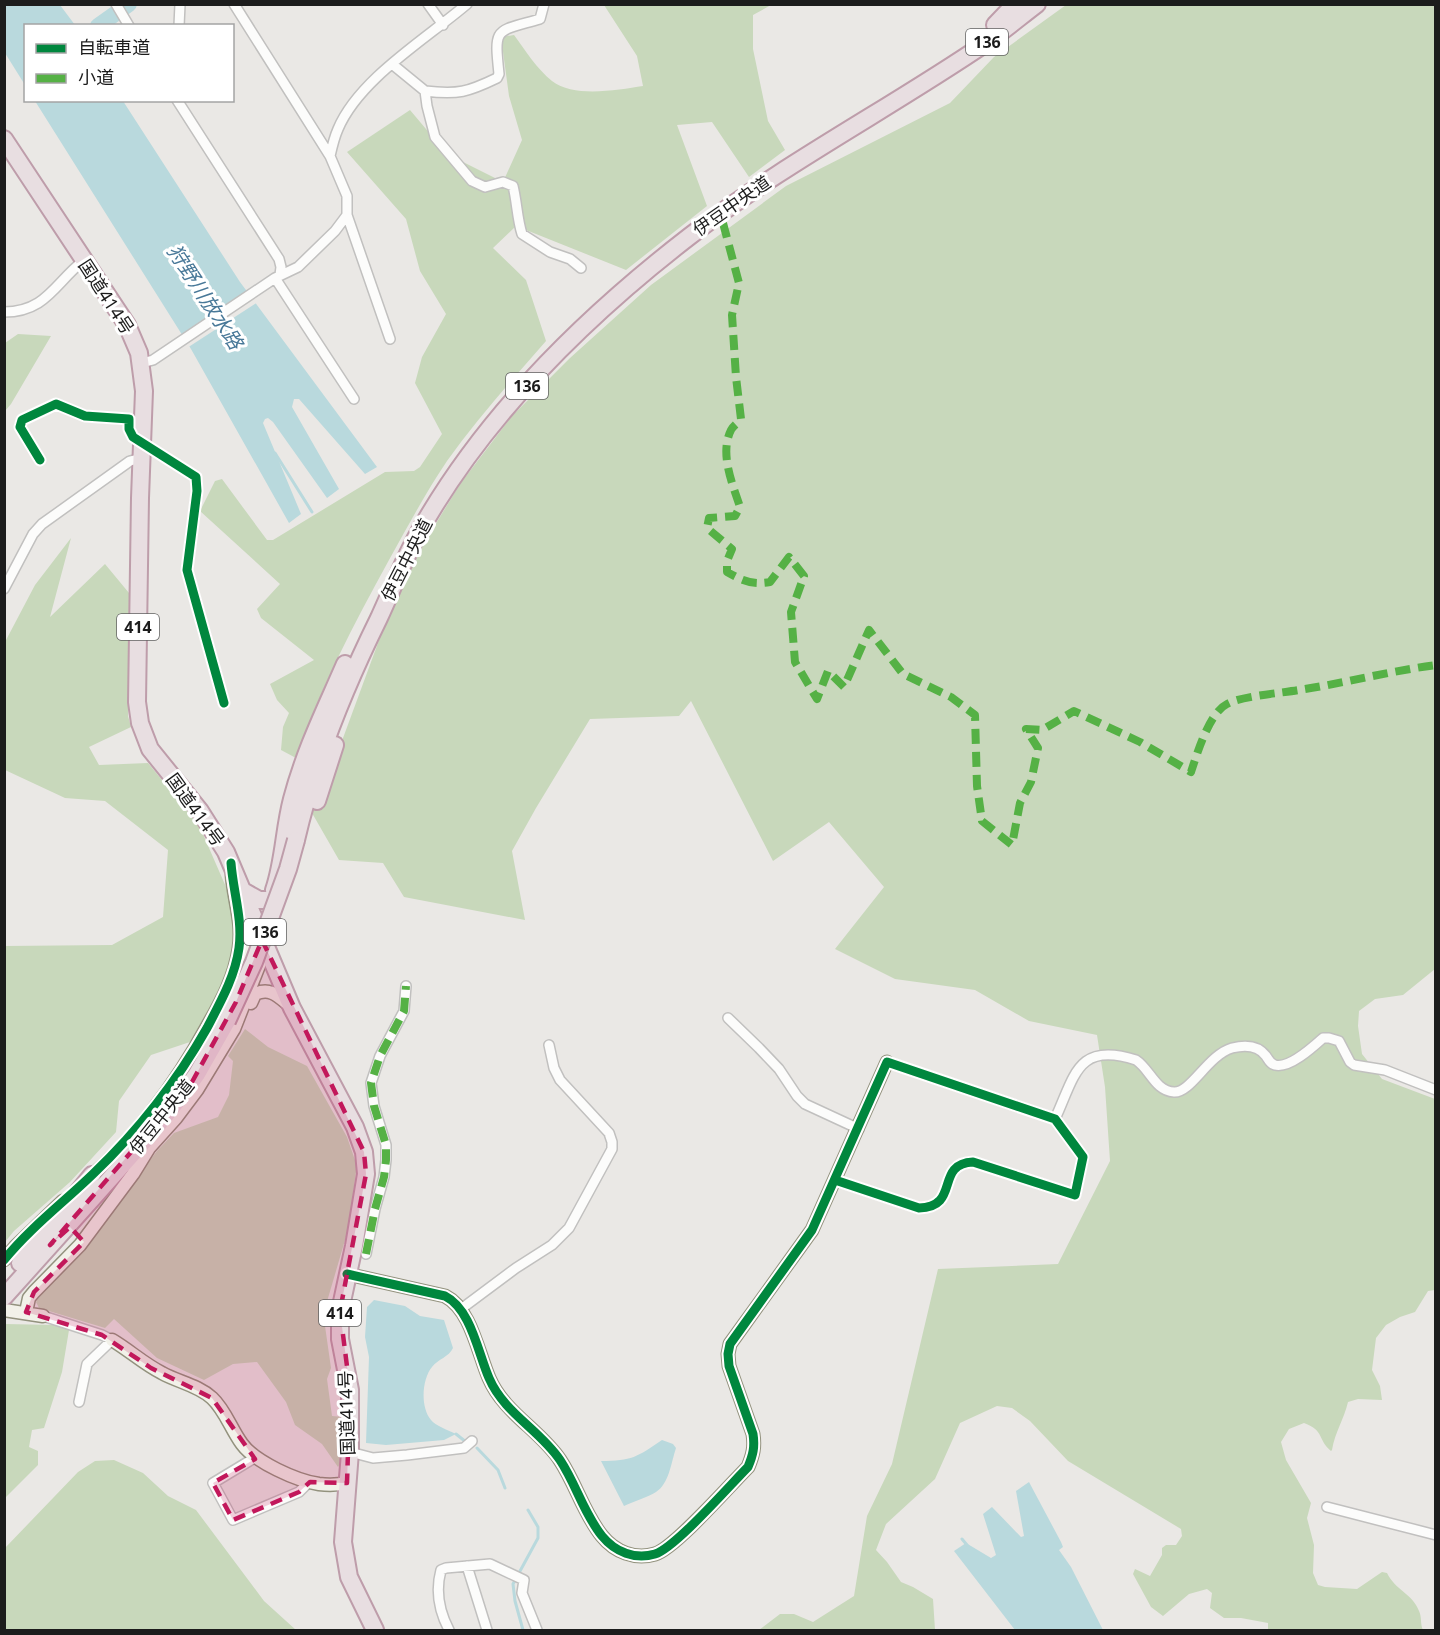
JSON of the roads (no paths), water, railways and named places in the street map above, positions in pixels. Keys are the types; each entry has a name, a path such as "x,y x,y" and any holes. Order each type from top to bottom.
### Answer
{"highway":[{"path":"990,35 1015,4"},
{"name":"伊豆中央道","path":"990,35 1028,4"},
{"name":"伊豆中央道","path":"4,1297 153,1131 197,1074 254,962 288,869 293,839 315,769 379,609 418,535 471,453 548,361 590,319 690,236 1037,4"},
{"path":"990,35 1042,4"},
{"name":"国道414号","path":"4,139 131,333 142,363 144,406 141,450 138,678 140,723 150,749 200,811 231,863 292,1008 355,1127 364,1152 366,1174 339,1311 340,1339 350,1390 350,1452 343,1542 349,1577 375,1630"},
{"path":"258,930 270,900 280,864 288,816 309,745 366,621 379,609"},
{"path":"265,948 284,886 306,843 334,746 379,609"},
{"path":"243,891 259,900 270,900"},
{"name":"伊豆中央道","path":"4,1290 158,1119 225,1020"},
{"path":"50,1245 149,1148"},
{"path":"4,1290 14,1271 92,1175"}],"street":[{"path":"116,4 128,24"},
{"path":"179,24 180,4"},
{"path":"234,4 330,156 347,196 347,215 390,339"},
{"path":"428,4 443,25"},
{"path":"330,156 337,130 346,113 375,78 467,4"},
{"path":"392,64 425,91 448,94 469,91 497,78 499,74 496,41 499,34 510,28 540,19 544,4"},
{"path":"425,91 435,137 472,181 485,187 504,182 513,186 522,234 550,252 570,259 581,268"},
{"path":"179,102 279,259 281,267 275,279"},
{"path":"142,363 153,360 275,279 298,267 335,231 347,215"},
{"path":"4,312 16,312 37,304 51,295 68,273 83,261"},
{"path":"275,279 354,399"},
{"path":"40,460 20,427 22,420 56,404 85,416 129,419 133,437 141,450 196,477 197,491 187,570 224,703"},
{"path":"4,589 33,534 42,524 141,450"},
{"path":"225,1020 229,984 239,948 240,932 231,863"},
{"path":"26,1312 29,1298 80,1245 133,1174 149,1148 197,1090 225,1020 228,994 258,930"},
{"path":"4,1260 38,1224 92,1175 149,1115 255,981 265,948"},
{"path":"366,1254 386,1160 386,1145 374,1106 371,1083 380,1056 404,1011 406,986"},
{"path":"225,1020 255,994 269,991 292,1008"},
{"path":"728,1018 779,1069 805,1104 859,1129"},
{"path":"1054,1119 1080,1066 1094,1056 1136,1060 1142,1064 1158,1085 1176,1092 1186,1089 1212,1059 1231,1048 1252,1046 1259,1049 1272,1064 1280,1066 1292,1062 1323,1038 1339,1041 1350,1062 1354,1065 1385,1070 1436,1090"},
{"path":"461,1310 516,1268 560,1239 569,1228 612,1149 609,1133 560,1080 554,1068 549,1045"},
{"path":"347,1274 445,1296 453,1300 461,1310 490,1380 503,1401 554,1451 600,1534 610,1546 626,1554 641,1556 656,1554 678,1538 748,1467 755,1444 729,1366 730,1344 812,1230 887,1062 1054,1119 1083,1157 1075,1195 973,1162 959,1164 954,1168 944,1195 933,1206 927,1208 919,1208 835,1180"},
{"path":"4,1310 43,1316 102,1335 151,1368 198,1389 212,1398 242,1445 267,1464 309,1482 333,1485 347,1483"},
{"path":"79,1402 87,1364 111,1340"},
{"path":"350,1452 373,1458 407,1455 464,1448 472,1441"},
{"path":"256,1457 213,1483 234,1520 299,1492 309,1482"},
{"path":"1327,1507 1436,1535"},
{"path":"449,1630 440,1613 441,1570 490,1564 524,1580 522,1593 537,1630"},
{"path":"467,1566 487,1630"}],"water":[{"path":"4,5 60,5 74,24 24,24 24,83 5,53"},
{"name":"狩野川放水路","path":"36,102 124,102 240,282 377,467 365,474 299,399 294,399 292,407 339,489 327,498 273,422 268,418 265,419 263,423 301,514 289,523 191,349"},
{"path":"374,1300 405,1306 420,1316 444,1320 453,1348 449,1354 434,1364 429,1372 424,1386 424,1401 431,1420 456,1434 444,1440 386,1445 366,1443 369,1357 365,1337 367,1307"},
{"path":"662,1440 673,1444 676,1448 664,1484 653,1494 624,1506 601,1461 634,1457"},
{"path":"1029,1482 1061,1542 1063,1547 1059,1550 1071,1567 1103,1630 1015,1630 954,1551 966,1543 991,1558 996,1555 983,1514 992,1507 1021,1537 1024,1536 1016,1491"}],"waterway":[{"path":"101,24 129,4"},
{"path":"275,453 312,512"},
{"path":"456,1434 466,1442"},
{"path":"477,1448 498,1470 505,1488"},
{"path":"523,1630 513,1584 538,1538 538,1527 528,1510"},
{"path":"962,1539 967,1545"}]}
